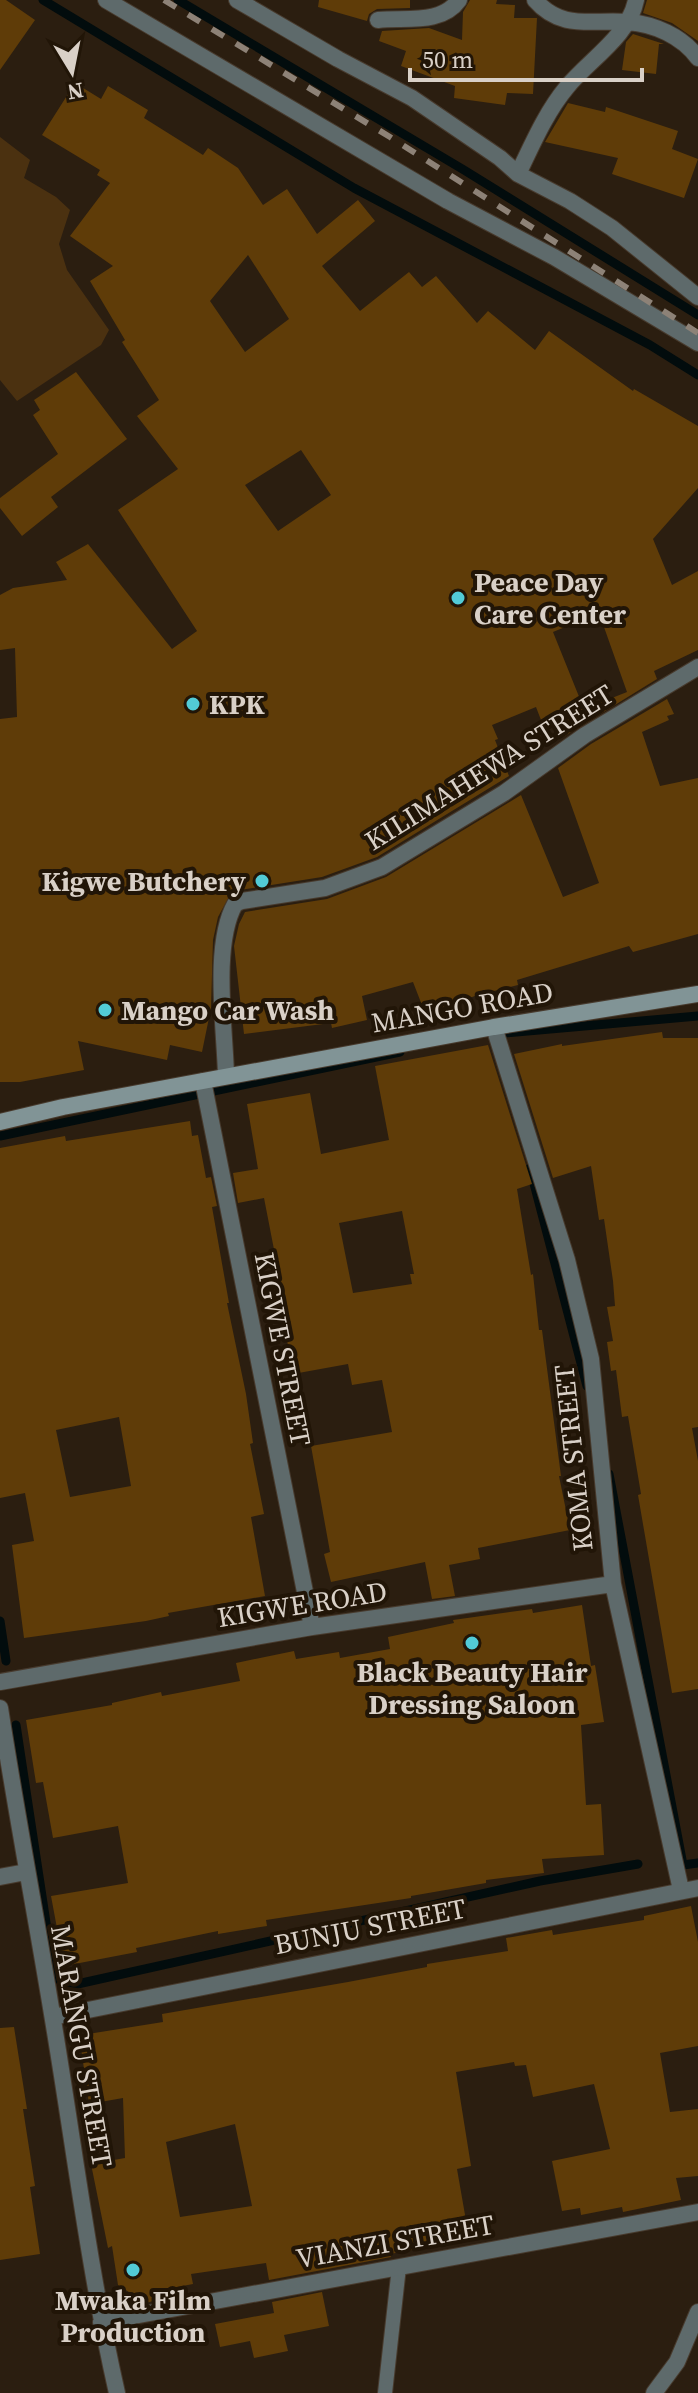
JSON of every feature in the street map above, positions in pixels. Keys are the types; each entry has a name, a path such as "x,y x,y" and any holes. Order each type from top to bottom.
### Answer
{"street":[{"path":"106,0 448,201 554,257 698,343"},
{"path":"237,0 412,98 500,158 518,174 570,201 612,228 698,297"},
{"path":"378,20 423,19 452,9 459,0"},
{"path":"535,0 546,13 565,19 587,23 629,22 671,34 698,58"},
{"path":"518,174 540,129 566,88 629,22 636,0"},
{"name":"KILIMAHEWA STREET","path":"226,1076 222,957 225,927 235,904 325,888 382,867 504,793 585,735 698,667"},
{"name":"MANGO ROAD","path":"0,1122 226,1076 494,1027 698,994"},
{"name":"KOMA STREET","path":"494,1027 567,1260 591,1359 613,1584 681,1890"},
{"name":"KIGWE STREET","path":"203,1081 312,1627"},
{"name":"KIGWE ROAD","path":"0,1682 312,1627 613,1584"},
{"name":"MARANGU STREET","path":"0,1708 101,2322 117,2393"},
{"path":"0,1877 26,1872"},
{"name":"BUNJU STREET","path":"53,2017 698,1888"},
{"name":"VIANZI STREET","path":"101,2322 698,2212"},
{"path":"654,2393 677,2362 698,2312"}],"lane":[{"path":"385,2393 399,2267"}],"shaded area":[{"path":"0,137 30,160 24,178 56,197 70,210 59,244 67,270 109,330 101,345 17,401 0,380"}],"building":[{"path":"0,0 6,0 35,20 0,70"},
{"path":"319,0 410,0 410,8 377,9 369,14 367,21 318,7"},
{"path":"470,0 497,0 496,4 515,5 514,18 537,18 533,94 507,93 505,105 454,98 455,86 401,66 406,51 379,41 382,31 429,28 462,40 463,12"},
{"path":"647,0 698,0 698,41 672,23 643,13"},
{"path":"633,34 664,44 659,44 656,74 622,70 626,42"},
{"path":"75,83 101,99 108,86 148,110 144,118 203,155 208,148 238,168 263,205 287,189 317,234 358,200 375,221 322,266 360,311 409,272 422,287 436,276 477,323 488,311 535,350 549,331 633,391 698,426 698,488 653,539 672,585 698,571 698,650 654,671 657,679 563,737 557,715 541,720 536,707 492,725 509,776 377,857 322,877 240,890 230,895 218,917 213,940 211,1008 202,1052 170,1045 167,1060 78,1041 84,1070 20,1082 0,1082 0,719 17,717 15,648 0,650 0,595 13,588 67,580 56,562 88,544 172,649 197,631 118,510 178,469 137,416 159,400 122,342 125,340 90,281 113,266 70,236 110,183 97,175 100,170 42,135","holes":["248,255 289,319 245,352 210,301","301,450 331,495 278,531 245,485","599,613 627,692 584,709 553,632"]},
{"path":"568,103 605,112 606,107 678,131 672,149 698,159 684,198 612,174 618,158 545,142"},
{"path":"76,372 127,439 51,497 58,507 22,536 0,508 0,498 58,454 33,415 40,410 34,400"},
{"path":"667,699 674,714 667,716 669,720 642,732 660,786 698,778 698,934 633,952 629,946 517,980 518,985 425,1013 413,982 362,996 367,1020 332,1028 331,1023 244,1034 234,946 245,912 327,899 386,877 521,795 563,897 599,883 558,768 591,744"},
{"path":"662,1032 663,1038 698,1038 698,1427 692,1428 698,1461 698,1689 672,1693 638,1495 641,1494 628,1416 622,1417 616,1370 611,1371 607,1342 613,1341 607,1307 615,1306 613,1281 604,1219 599,1220 591,1166 553,1178 514,1054 562,1044"},
{"path":"488,1045 532,1184 517,1189 533,1274 539,1330 542,1330 559,1476 570,1530 478,1548 480,1559 449,1565 455,1596 432,1599 425,1562 331,1582 324,1554 330,1552 311,1446 392,1432 382,1380 352,1385 348,1364 293,1374 281,1306 285,1306 264,1198 238,1203 233,1173 258,1169 247,1104 310,1093 321,1154 389,1140 375,1066","holes":["402,1211 414,1274 410,1274 412,1284 353,1293 339,1223"]},
{"path":"190,1121 192,1136 198,1135 206,1178 211,1177 217,1206 212,1207 264,1514 251,1517 265,1596 168,1613 169,1616 146,1621 24,1638 12,1545 34,1541 25,1493 0,1498 0,1148 65,1136 66,1141","holes":["119,1417 131,1486 70,1497 56,1430"]},
{"path":"582,1605 591,1666 595,1665 604,1722 581,1725 586,1805 601,1804 604,1855 542,1859 544,1873 486,1880 486,1883 411,1898 266,1920 267,1926 218,1934 218,1931 136,1948 137,1952 64,1966 51,1896 128,1883 118,1826 53,1838 43,1782 36,1783 26,1720 112,1705 161,1692 162,1696 240,1681 236,1663 294,1651 296,1659 339,1652 340,1658 390,1649 388,1637 454,1623 453,1620"},
{"path":"691,1906 698,1942 698,2046 660,2053 670,2112 698,2109 698,2176 676,2178 681,2200 623,2212 622,2207 581,2215 580,2208 562,2211 552,2161 610,2149 594,2084 533,2097 526,2065 515,2066 514,2062 456,2072 471,2166 457,2169 468,2232 438,2237 439,2245 390,2254 391,2257 269,2280 266,2263 191,2274 193,2284 151,2292 153,2301 146,2303 118,2285 112,2246 108,2248 91,2164 125,2158 123,2098 89,2104 81,2048 88,2034 163,2022 162,2014 508,1951 506,1938 552,1930 553,1935 644,1920 644,1916","holes":["235,2124 252,2206 180,2217 166,2142"]},
{"path":"14,2027 27,2109 23,2109 35,2186 30,2187 40,2254 0,2260 0,2028"},
{"path":"322,2292 329,2326 284,2335 288,2351 254,2358 250,2341 220,2347 215,2324 274,2313 272,2302"}],"waterway":[{"path":"43,0 354,188 650,345 698,375"},
{"path":"178,0 464,170 698,315"},
{"path":"505,1033 698,1016"},
{"path":"0,1136 400,1052"},
{"path":"530,1168 587,1386"},
{"path":"609,1474 683,1865 698,1863"},
{"path":"0,1621 6,1661"},
{"path":"16,1725 53,1969 58,1979 73,1985 540,1881 638,1864"}],"railway":[{"path":"164,0 390,137 698,333"}],"place":[{"name":"Peace Day Care Center","path":"458,598"},
{"name":"KPK","path":"193,704"},
{"name":"Kigwe Butchery","path":"262,881"},
{"name":"Mango Car Wash","path":"105,1010"},
{"name":"Black Beauty Hair Dressing Saloon","path":"472,1643"},
{"name":"Mwaka Film Production","path":"133,2270"}]}
